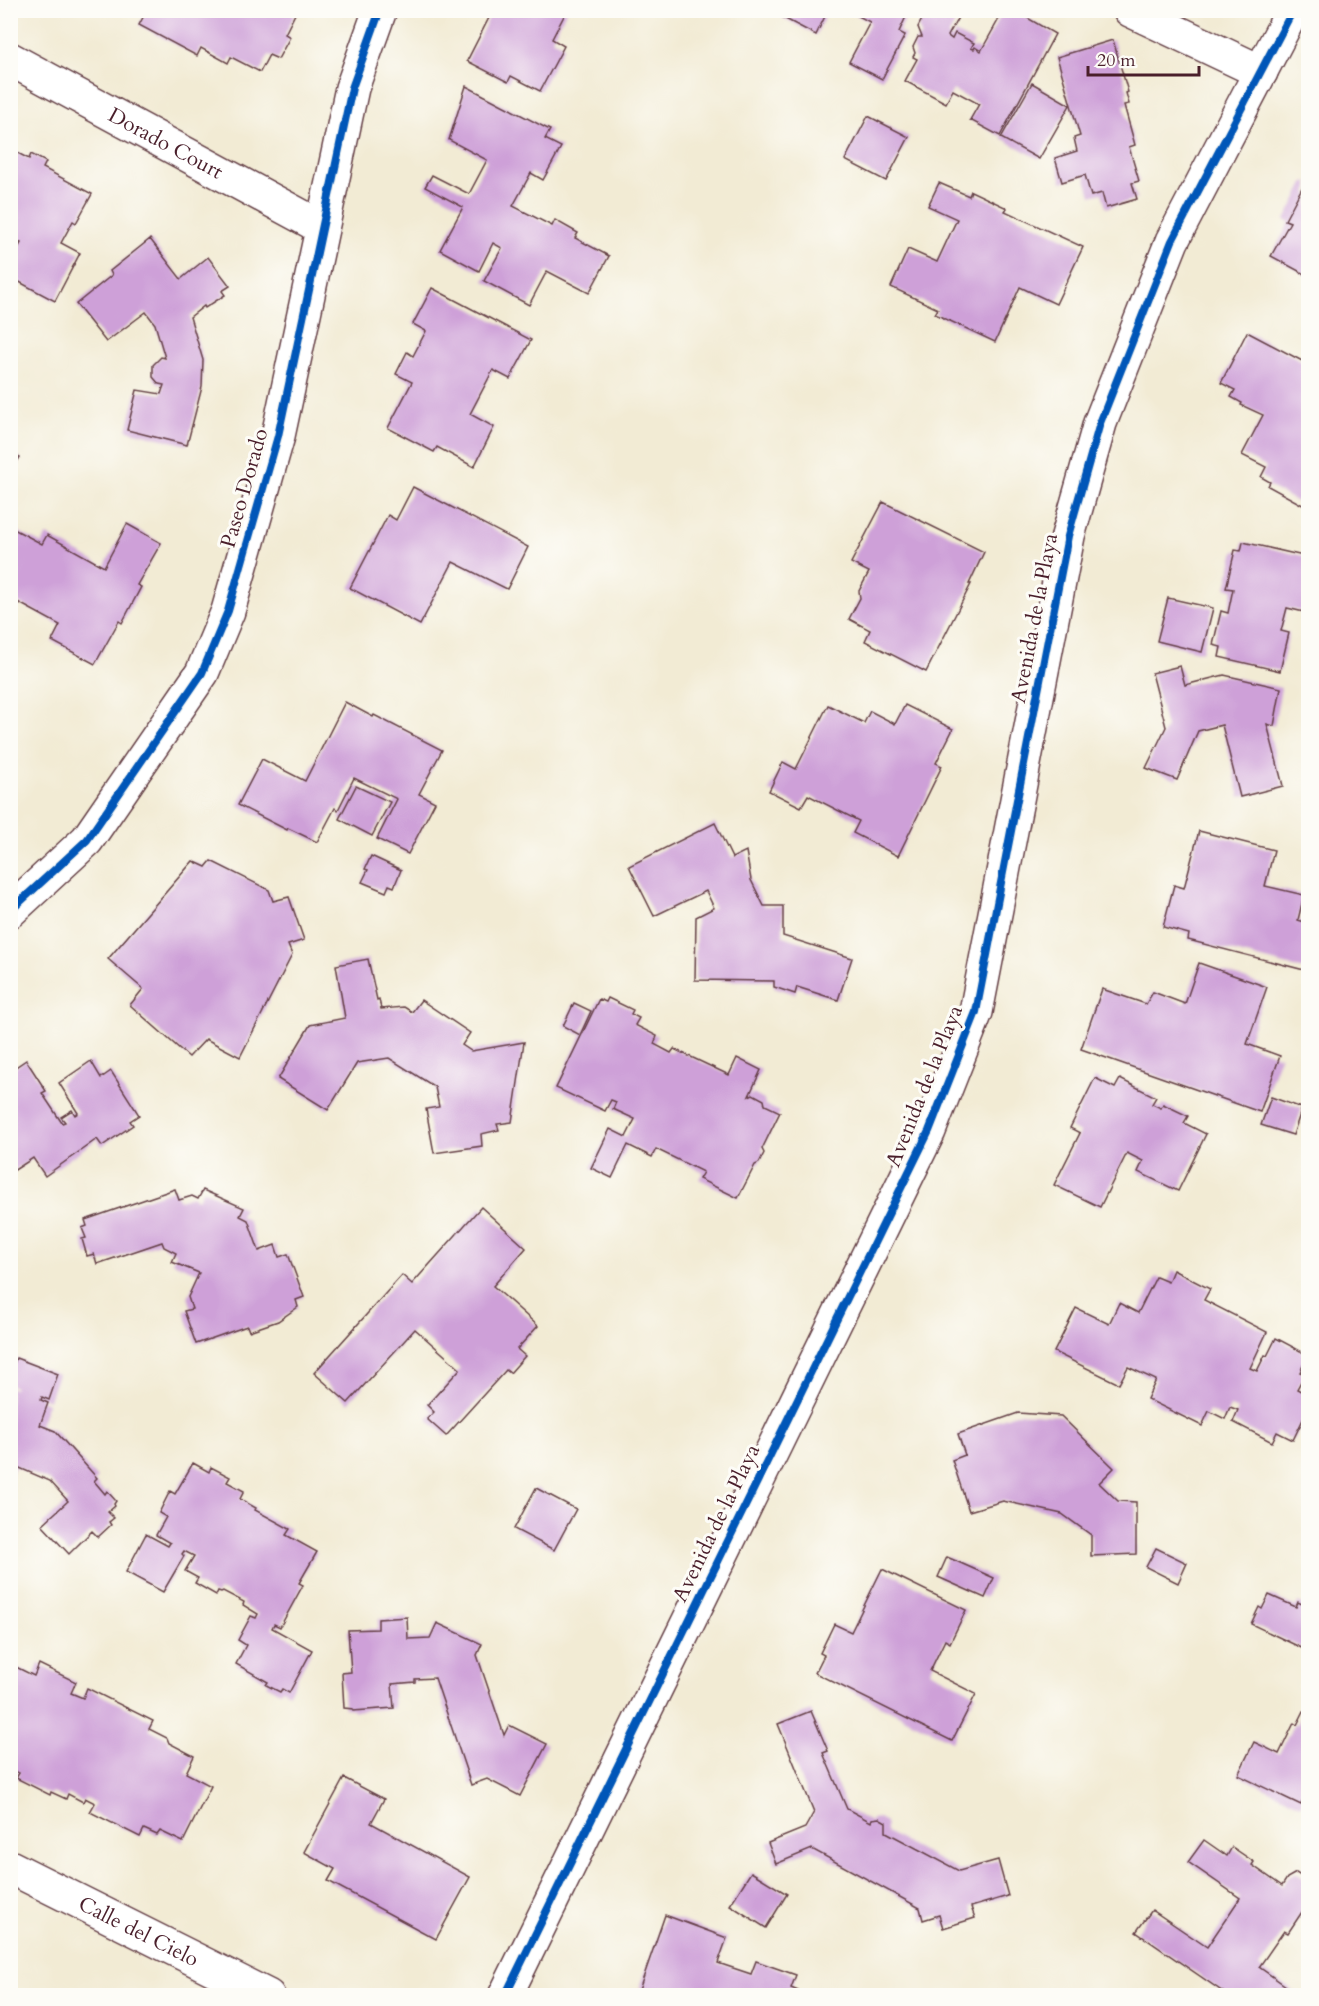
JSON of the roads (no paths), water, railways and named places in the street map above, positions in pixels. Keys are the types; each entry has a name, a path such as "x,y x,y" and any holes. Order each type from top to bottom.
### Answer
{"street":[{"name":"Paseo Dorado","path":"10,911 87,840 202,673 228,611 278,436 352,88 380,10"},
{"path":"1130,10 1260,72"},
{"name":"Avenida de la Playa","path":"505,1995 929,1131 976,1012 1068,536 1100,423 1172,241 1293,10"},
{"name":"Dorado Court","path":"10,59 321,227"},
{"name":"Calle del Cielo","path":"10,1868 268,1995"}]}
